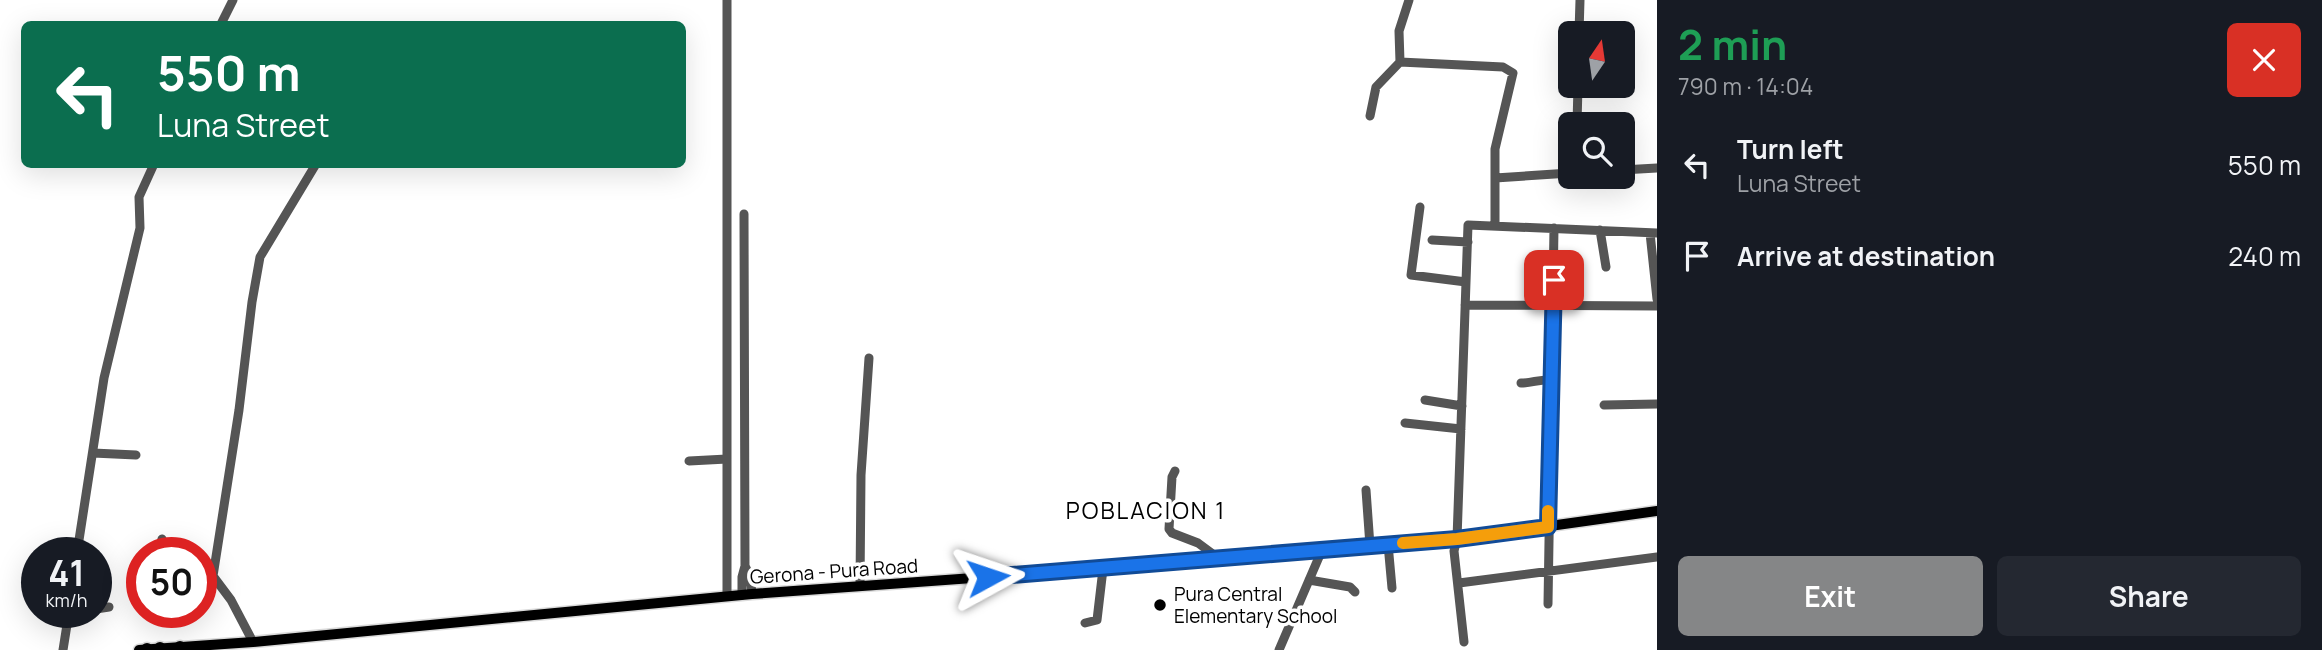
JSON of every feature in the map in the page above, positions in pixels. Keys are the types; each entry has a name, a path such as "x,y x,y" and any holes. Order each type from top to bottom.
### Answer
{"main road":[{"name":"Gerona - Pura Road","path":"139,650 178,649 727,596 1221,560 1457,539 1657,512"}],"street":[{"path":"222,21 233,0"},
{"path":"727,0 727,596"},
{"path":"1370,117 1376,87 1400,62 1399,31 1409,0"},
{"path":"1579,21 1580,0"},
{"path":"1400,62 1503,67 1511,70 1513,78 1496,149 1495,226"},
{"path":"1635,169 1657,167"},
{"path":"80,537 104,378 140,228 139,197 152,168"},
{"path":"217,550 260,257 314,168"},
{"path":"1495,178 1558,174"},
{"path":"1420,206 1412,275 1466,282"},
{"path":"744,214 745,566 750,576 747,595"},
{"path":"1464,642 1454,551 1457,539 1468,225 1654,233 1657,299"},
{"path":"1548,604 1554,229"},
{"path":"1600,230 1606,267"},
{"path":"1432,240 1468,242"},
{"path":"1465,305 1657,306"},
{"path":"860,586 862,475 869,358"},
{"path":"1521,383 1538,379 1552,380"},
{"path":"1425,400 1462,406"},
{"path":"1604,405 1657,404"},
{"path":"1405,423 1461,429"},
{"path":"93,453 136,455"},
{"path":"689,461 727,459"},
{"path":"1175,471 1172,477 1169,529 1172,533 1198,543 1221,560"},
{"path":"1366,490 1370,546"},
{"path":"1388,544 1392,588"},
{"path":"1279,650 1322,550"},
{"path":"1459,583 1657,557"},
{"path":"1085,623 1097,620 1103,569"},
{"path":"1310,580 1350,587 1355,592"},
{"path":"217,581 253,642"},
{"path":"63,650 66,628"}],"slow traffic":[{"path":"1403,543 1548,527 1548,511"}],"place":[{"name":"Pura Central Elementary School","path":"1160,605"}],"district":[{"name":"POBLACION 1","path":"1146,510"}],"route":[{"path":"988,577 1457,539 1548,527 1554,280"}]}
